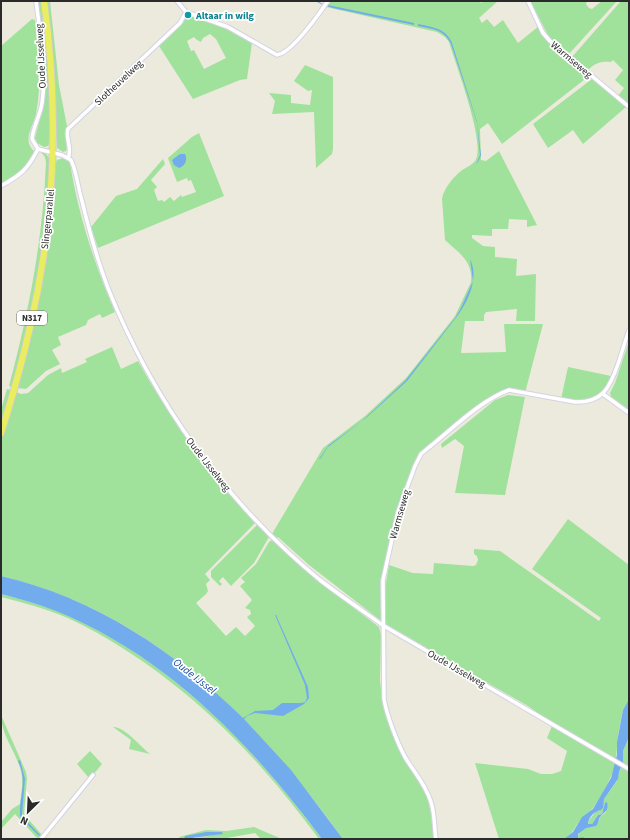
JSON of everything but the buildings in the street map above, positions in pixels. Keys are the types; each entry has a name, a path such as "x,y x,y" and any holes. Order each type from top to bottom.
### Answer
{"main road":[{"name":"Slingerparallel","path":"1,433 30,327 38,291 47,229 53,153 53,107 44,1"}],"street":[{"name":"Oude IJsselweg","path":"36,1 42,60 43,91 40,111 32,139 38,149"},
{"path":"177,1 186,12 228,27 271,53 279,55 283,54 303,34 316,19 328,1"},
{"name":"Warmseweg","path":"528,1 543,33 550,41 629,107"},
{"name":"Slotheuvelweg","path":"68,158 70,150 67,136 68,129 180,23 186,12"},
{"path":"1,186 25,169 32,162 38,149 62,154 68,158"},
{"name":"Oude IJsselweg","path":"68,158 73,165 90,234 114,302 129,336 149,374 181,427 212,470 228,489 269,533 320,580 384,626 629,769"},
{"path":"629,330 613,377 603,394 629,413"},
{"name":"Warmseweg","path":"436,839 431,802 419,778 405,757 385,706 383,678 383,580 398,512 415,466 422,454 483,404 509,390 583,402 597,398 603,394"},
{"path":"41,839 93,775"}],"green space":[{"path":"38,1 41,1 50,92 50,141 48,146 44,147 37,143 35,138 43,107 46,78"},
{"path":"46,1 50,1 59,85 67,126 65,133 67,149 63,152 57,148 55,78"},
{"path":"329,1 479,1 481,3 483,1 498,1 479,18 482,23 487,19 494,27 503,20 518,43 539,26 555,48 589,76 502,144 488,123 480,129 481,160 486,161 499,151 537,225 527,227 527,220 509,219 508,229 492,229 492,236 472,235 472,238 483,246 495,247 495,257 517,259 516,276 536,274 535,321 516,321 517,309 486,312 484,315 484,321 465,321 461,353 506,352 504,324 543,324 525,393 511,390 493,396 418,456 415,461 396,514 383,569 380,583 380,620 309,565 278,537 277,538 272,534 323,448 365,416 406,378 455,316 471,282 471,275 470,268 464,258 445,240 442,199 446,188 452,180 461,171 475,161 478,152 477,139 469,103 449,42 445,37 437,32 326,7"},
{"path":"530,1 587,1 586,4 592,9 602,1 617,1 568,55 549,37"},
{"path":"621,1 629,1 629,105 618,96 624,88 615,80 623,70 613,60 611,62 598,63 588,70 572,57"},
{"path":"188,15 224,28 252,43 247,79 240,80 193,99 159,46 183,23","holes":["210,34 216,39 226,58 204,69 194,50 191,51 187,41 194,37 201,42 203,38"]},
{"path":"32,19 35,20 39,67 38,102 36,114 29,133 29,142 34,151 28,162 21,170 12,178 1,184 1,46"},
{"path":"305,65 333,77 333,149 332,154 316,168 314,112 272,114 275,101 269,93 291,95 291,103 310,105 312,90 308,91 294,81"},
{"path":"592,79 626,107 583,144 573,130 548,148 533,124"},
{"path":"199,133 224,196 98,248 91,227 116,196 137,189 163,159 165,164 151,180 157,187 154,190 158,201 162,200 164,202 170,197 174,201 181,195 182,197 196,192 191,180 188,181 187,178 177,182 168,158 192,137"},
{"path":"41,152 46,154 50,159 44,238 38,277 26,334 12,387 9,386 29,302 42,219 46,162 45,157"},
{"path":"63,158 70,162 82,219 115,312 102,318 100,314 88,320 86,325 58,337 61,345 52,350 60,364 46,371 26,389 17,388 42,281 53,207 56,162 57,160"},
{"path":"629,341 629,410 611,397 610,393 615,383"},
{"path":"112,347 121,369 138,361 177,425 206,466 255,523 205,574 210,580 206,584 208,591 196,603 226,636 236,627 245,636 255,626 247,617 251,614 250,610 245,608 252,600 240,586 245,582 241,578 256,564 269,542 272,540 313,577 379,627 381,635 380,680 383,707 399,748 427,797 431,813 434,839 343,839 274,752 236,712 195,676 152,643 105,615 55,592 1,576 1,440 16,392 21,394 28,393 48,375 61,368 62,373 87,362 85,359"},
{"path":"568,367 611,376 603,391 592,399 561,399"},
{"path":"7,389 11,390 1,425 1,410"},
{"path":"508,395 525,397 505,495 455,493 464,446 455,439 442,448 441,444 495,400"},
{"path":"568,519 629,565 629,699 623,710 618,735 616,759 545,718 528,706 388,626 386,623 385,588 389,565 413,573 433,574 434,563 476,565 478,560 477,556 474,554 474,549 500,551 599,621 601,618 532,569"},
{"path":"257,525 269,537 254,563 231,586 223,577 219,581 222,584 220,586 211,577 211,571"},
{"path":"1,594 35,603 67,615 105,634 141,656 176,682 209,710 240,741 269,773 322,839 319,839 298,811 240,744 219,723 172,683 122,648 96,632 62,615 36,606 1,597"},
{"path":"1,715 26,772 27,779 24,814 42,835 89,778 77,764 90,751 102,764 40,839 36,837 15,814 1,829 1,822 12,809 20,804 22,776 4,731"},
{"path":"552,726 616,763 609,780 593,808 564,839 499,839 475,763 528,769 541,774 552,774 561,771 567,751 547,738"},
{"path":"113,727 127,733 150,754 129,749 131,740"},
{"path":"629,737 629,767 623,763 623,751"},
{"path":"622,767 629,770 629,839 578,838 577,837 580,832 585,828 596,826 601,816 606,812 605,803 602,814 598,815 592,824 588,824 589,820 602,804 617,781"},
{"path":"254,827 282,839 261,839 255,833 221,839 189,839 223,832 184,839 180,839 179,837 206,830 226,831"}],"water":[{"path":"327,6 414,23 414,25 333,8"},
{"path":"418,24 433,27 442,31 452,43 477,122 481,155 476,165 480,155 477,123 451,44 445,35 437,30 418,26"},
{"path":"180,154 185,154 186,161 179,168 174,165 172,160"},
{"path":"470,259 473,266 473,281"},
{"path":"473,281 472,288 462,309 407,381 366,418 328,447 319,459 329,445 362,421 405,381 455,318"},
{"name":"Oude IJssel","path":"1,576 36,586 69,598 132,630 161,649 189,671 243,718 255,711 273,710 282,703 305,702 307,698 305,685 276,615 308,687 309,698 304,704 283,716 255,713 244,719 291,770 343,839 322,839 295,804 236,737 204,706 170,678 134,652 96,630 49,608 1,594"},
{"path":"629,699 629,737 623,751 623,763 618,779 604,799 603,808 592,815 588,824 592,824 598,815 602,814 605,803 607,802 607,809 600,817 596,826 586,828 578,834 578,838 584,837 583,839 564,839 573,832 582,817 593,809 611,778 617,755 617,742 623,710"},
{"path":"20,760 25,779 22,814 40,835 39,836 20,816 23,782 18,761"},
{"path":"206,832 222,832 223,834 184,839 185,836"}],"waterway":[{"path":"316,1 322,4"}],"place":[{"name":"Altaar in wilg","path":"188,15"}]}
